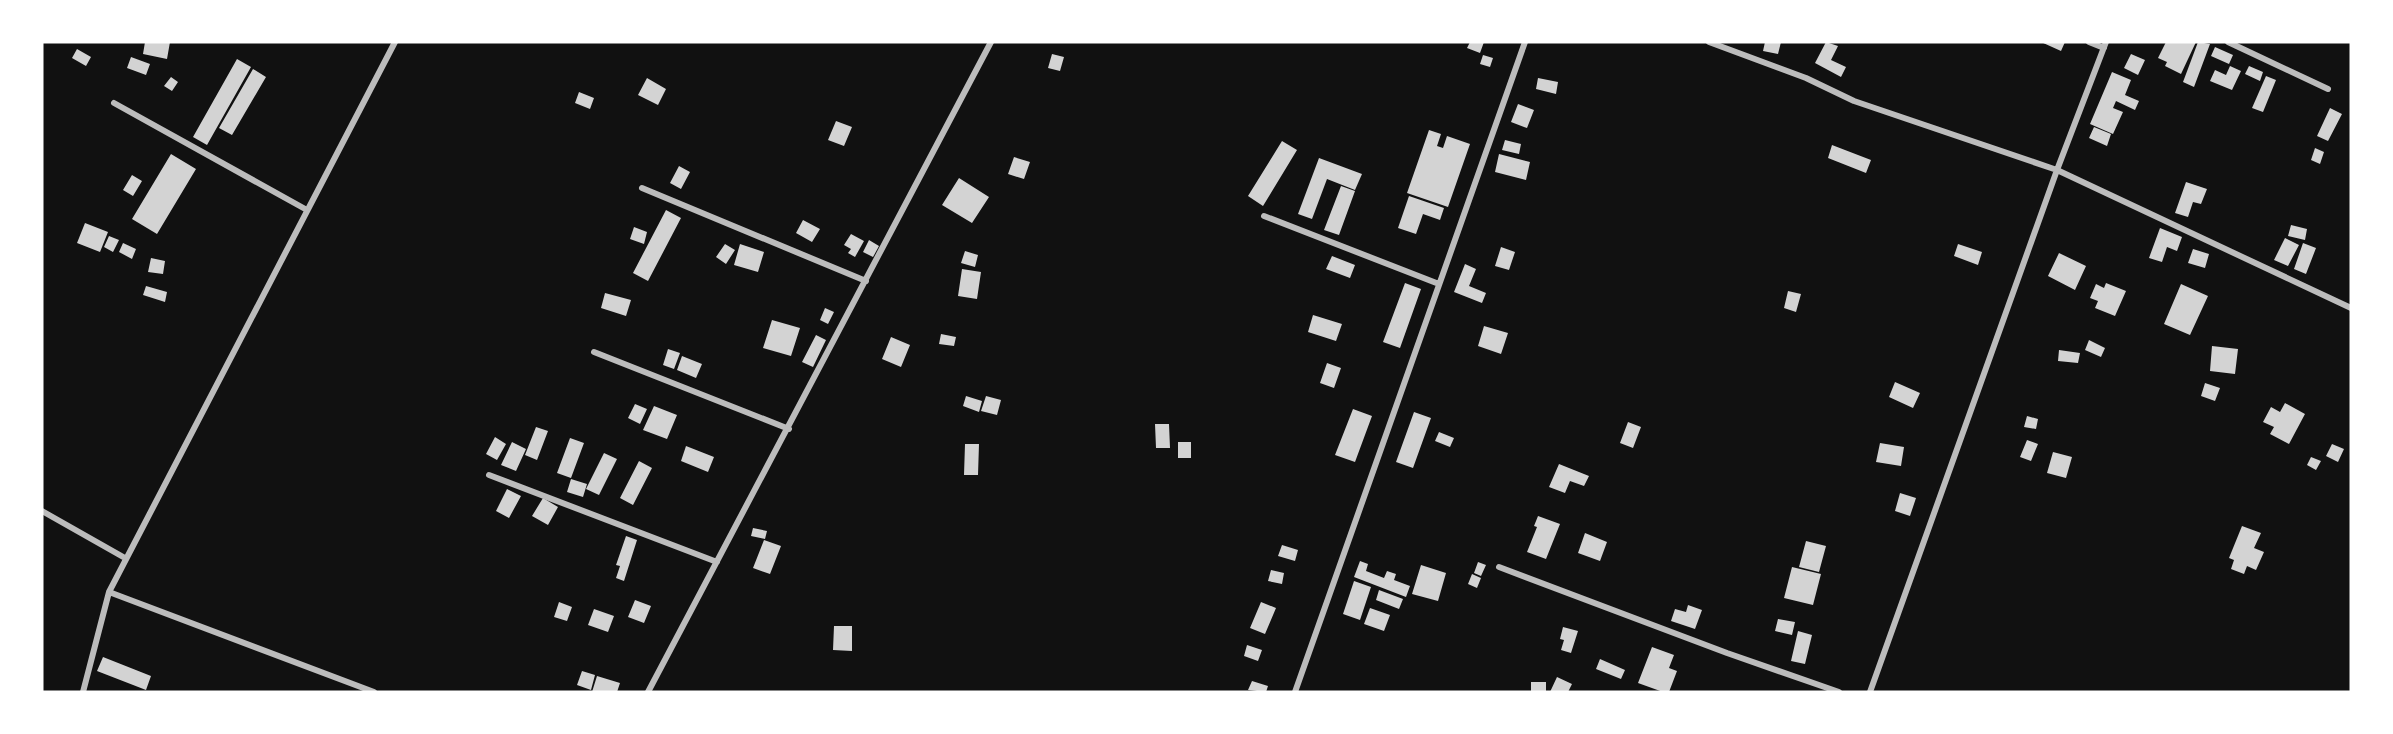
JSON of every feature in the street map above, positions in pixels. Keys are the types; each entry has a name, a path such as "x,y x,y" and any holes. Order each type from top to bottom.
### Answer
{"street":[{"path":"83,692 109,592 125,558 395,42"},
{"path":"648,692 789,429 991,42"},
{"path":"1295,692 1525,42"},
{"path":"1709,42 1806,78 1854,101 2057,170 2351,308"},
{"path":"1870,692 2057,170 2105,45 2090,42"},
{"path":"2228,42 2328,89"},
{"path":"114,103 307,210"},
{"path":"642,188 866,281"},
{"path":"1264,216 1439,285"},
{"path":"594,352 789,429"},
{"path":"489,475 717,562"},
{"path":"42,511 125,558"},
{"path":"1499,567 1839,692"},
{"path":"109,592 374,692"}],"building":[{"path":"145,42 170,42 167,59 143,54"},
{"path":"1470,42 1484,42 1480,53 1467,48"},
{"path":"1765,42 1781,42 1778,54 1763,51"},
{"path":"1826,42 1838,46 1831,60 1846,67 1841,77 1815,63"},
{"path":"2041,42 2065,42 2061,51"},
{"path":"2166,42 2196,42 2181,74 2165,66 2167,62 2158,58"},
{"path":"2198,42 2210,44 2194,87 2183,82"},
{"path":"2215,47 2233,55 2229,64 2211,56"},
{"path":"77,49 91,57 86,66 72,58"},
{"path":"1052,54 1064,57 1060,71 1048,68"},
{"path":"2131,54 2145,60 2138,75 2124,68"},
{"path":"1483,55 1493,58 1490,67 1480,64"},
{"path":"131,57 150,64 146,75 127,68"},
{"path":"237,59 251,67 207,145 193,137"},
{"path":"2230,66 2241,71 2232,90 2210,81 2215,70 2226,75"},
{"path":"2249,66 2263,72 2260,81 2245,74"},
{"path":"253,69 266,77 232,135 219,128"},
{"path":"2112,72 2131,80 2125,95 2139,101 2135,110 2116,101 2113,108 2123,112 2113,134 2090,124"},
{"path":"2266,76 2276,80 2263,112 2252,108"},
{"path":"171,77 178,82 172,91 164,86"},
{"path":"647,78 666,89 658,105 638,95"},
{"path":"1538,78 1558,82 1556,94 1536,89"},
{"path":"579,92 594,98 590,109 575,103"},
{"path":"1518,104 1534,110 1527,128 1511,122"},
{"path":"2330,108 2342,114 2328,141 2317,136"},
{"path":"836,121 852,127 844,146 828,140"},
{"path":"2094,127 2111,134 2107,146 2089,138"},
{"path":"1429,130 1441,134 1437,146 1443,148 1447,136 1470,144 1448,207 1407,193"},
{"path":"1505,140 1521,144 1519,154 1502,150"},
{"path":"1282,141 1297,150 1263,206 1248,196"},
{"path":"1832,145 1871,160 1866,173 1828,158"},
{"path":"2315,148 2324,152 2320,164 2311,160"},
{"path":"171,154 196,169 157,234 132,219"},
{"path":"1499,154 1530,162 1526,180 1495,172"},
{"path":"1014,157 1030,162 1024,179 1008,174"},
{"path":"1319,158 1362,174 1355,190 1327,179 1312,219 1298,214"},
{"path":"679,166 690,172 681,189 670,183"},
{"path":"132,175 142,181 133,196 123,190"},
{"path":"959,178 989,197 972,223 942,205"},
{"path":"2186,182 2207,189 2201,204 2193,202 2188,217 2175,213"},
{"path":"1341,186 1355,191 1339,235 1324,230"},
{"path":"1409,196 1444,208 1440,220 1423,214 1416,234 1398,228"},
{"path":"666,210 681,218 648,281 633,273"},
{"path":"803,220 820,229 812,242 796,233"},
{"path":"85,223 108,232 100,252 77,243"},
{"path":"2291,225 2307,229 2305,240 2288,236"},
{"path":"634,227 647,232 644,244 630,239"},
{"path":"2160,228 2182,237 2177,251 2167,247 2162,262 2149,258"},
{"path":"851,234 864,241 855,257 848,253 851,249 844,245"},
{"path":"109,236 119,240 113,252 104,247"},
{"path":"2285,238 2299,245 2288,266 2274,260"},
{"path":"869,240 879,246 873,257 863,252"},
{"path":"123,243 136,249 132,259 119,252"},
{"path":"2303,243 2316,248 2306,274 2294,269"},
{"path":"725,244 735,250 726,264 716,257"},
{"path":"740,244 764,252 758,272 734,265"},
{"path":"1958,244 1982,252 1978,265 1954,256"},
{"path":"1501,247 1515,252 1509,270 1495,266"},
{"path":"2193,249 2209,254 2205,268 2188,263"},
{"path":"965,251 978,255 975,267 961,263"},
{"path":"2059,253 2086,266 2075,290 2048,276"},
{"path":"1332,256 1355,265 1350,278 1326,269"},
{"path":"151,258 165,261 163,274 148,272"},
{"path":"1465,264 1476,269 1469,286 1486,293 1482,303 1454,292"},
{"path":"962,269 981,272 977,299 958,296"},
{"path":"1405,283 1421,289 1400,348 1383,342"},
{"path":"2106,283 2126,291 2115,316 2095,308 2098,301 2090,298 2096,284 2104,288"},
{"path":"2181,284 2208,296 2190,335 2164,324"},
{"path":"146,286 167,292 165,302 143,295"},
{"path":"1788,291 1801,294 1796,312 1784,308"},
{"path":"605,293 631,300 626,316 601,308"},
{"path":"825,308 834,312 828,324 820,320"},
{"path":"1313,315 1342,324 1336,341 1308,332"},
{"path":"772,320 800,328 791,356 763,348"},
{"path":"1484,326 1508,333 1501,354 1478,346"},
{"path":"941,334 956,337 954,346 939,344"},
{"path":"816,335 826,340 813,367 802,362"},
{"path":"891,337 910,345 901,367 882,359"},
{"path":"2089,340 2105,348 2101,357 2085,350"},
{"path":"2212,346 2238,349 2235,374 2210,371"},
{"path":"668,349 680,353 674,369 663,365"},
{"path":"2059,350 2080,353 2078,363 2058,361"},
{"path":"682,356 702,364 696,378 677,370"},
{"path":"1327,363 1341,368 1334,388 1320,383"},
{"path":"1895,382 1920,393 1913,408 1889,397"},
{"path":"2205,383 2220,388 2215,401 2201,396"},
{"path":"966,396 982,401 979,412 963,406"},
{"path":"986,396 1001,400 997,415 981,411"},
{"path":"2285,403 2305,414 2289,444 2270,434 2274,427 2263,422 2271,407 2280,412"},
{"path":"635,404 647,409 640,424 628,418"},
{"path":"654,406 677,415 667,439 643,430"},
{"path":"1353,409 1372,416 1355,462 1335,455"},
{"path":"1414,412 1431,418 1413,468 1396,462"},
{"path":"2027,416 2038,419 2036,429 2024,427"},
{"path":"1628,422 1641,427 1633,448 1620,443"},
{"path":"1155,424 1169,424 1170,448 1156,448"},
{"path":"536,427 548,431 537,460 525,455"},
{"path":"1439,432 1454,438 1450,447 1435,441"},
{"path":"495,437 506,444 497,460 486,454"},
{"path":"570,438 584,443 571,478 557,473"},
{"path":"2027,440 2038,444 2031,461 2020,457"},
{"path":"512,442 526,449 516,471 501,465"},
{"path":"1178,442 1191,442 1191,458 1178,458"},
{"path":"1880,443 1904,447 1901,466 1876,462"},
{"path":"965,444 979,444 978,475 964,475"},
{"path":"2332,444 2344,449 2338,462 2326,456"},
{"path":"686,446 714,457 708,472 681,461"},
{"path":"2053,452 2072,457 2066,478 2047,473"},
{"path":"604,453 617,459 599,495 586,489"},
{"path":"2311,457 2321,461 2316,470 2307,465"},
{"path":"639,461 652,468 633,505 620,498"},
{"path":"1559,464 1589,476 1584,486 1570,481 1565,493 1549,487"},
{"path":"571,479 587,484 583,497 567,492"},
{"path":"507,489 521,496 509,518 496,511"},
{"path":"1900,493 1916,498 1910,516 1895,511"},
{"path":"543,498 558,507 548,525 532,516"},
{"path":"1538,516 1560,524 1546,559 1527,552 1537,527 1534,526"},
{"path":"2242,526 2261,533 2254,548 2264,552 2256,570 2247,566 2244,574 2231,569 2234,560 2229,558"},
{"path":"753,528 767,531 765,539 751,536"},
{"path":"1585,533 1607,542 1600,561 1578,553"},
{"path":"626,536 637,540 624,581 616,578 620,566 616,565"},
{"path":"764,540 781,546 770,574 753,568"},
{"path":"1806,541 1826,546 1819,572 1799,567"},
{"path":"1282,545 1298,550 1295,561 1278,556"},
{"path":"1360,561 1368,564 1366,571 1384,578 1387,571 1396,574 1394,580 1410,586 1406,597 1354,577"},
{"path":"1478,562 1486,565 1481,576 1474,573"},
{"path":"1421,565 1446,573 1438,601 1412,594"},
{"path":"1792,567 1821,574 1813,605 1784,598"},
{"path":"1271,570 1284,573 1282,584 1268,581"},
{"path":"1472,574 1481,578 1477,588 1468,584"},
{"path":"1354,581 1371,587 1360,620 1343,614"},
{"path":"1379,590 1403,599 1399,609 1376,600"},
{"path":"635,600 651,606 644,623 628,617"},
{"path":"559,602 572,607 567,621 554,617"},
{"path":"1261,602 1276,608 1265,634 1250,628"},
{"path":"1688,605 1702,610 1695,629 1671,621 1675,609 1686,612"},
{"path":"1370,608 1390,615 1384,631 1364,624"},
{"path":"594,609 614,616 608,632 588,625"},
{"path":"1778,619 1795,622 1792,635 1775,631"},
{"path":"834,626 852,626 852,651 833,650"},
{"path":"1563,627 1578,631 1571,653 1561,650 1564,640 1560,639"},
{"path":"1798,631 1812,635 1805,664 1791,661"},
{"path":"1247,645 1262,650 1258,661 1244,656"},
{"path":"1652,647 1674,655 1669,668 1677,671 1669,692 1638,683"},
{"path":"103,657 151,676 146,690 97,671"},
{"path":"1600,659 1625,670 1621,679 1596,669"},
{"path":"582,671 595,675 591,690 577,685"},
{"path":"597,676 620,683 617,692 592,692"},
{"path":"1557,677 1572,684 1568,692 1550,692"},
{"path":"1252,681 1268,686 1266,692 1248,690"},
{"path":"1531,682 1546,682 1546,692 1531,692"}]}
